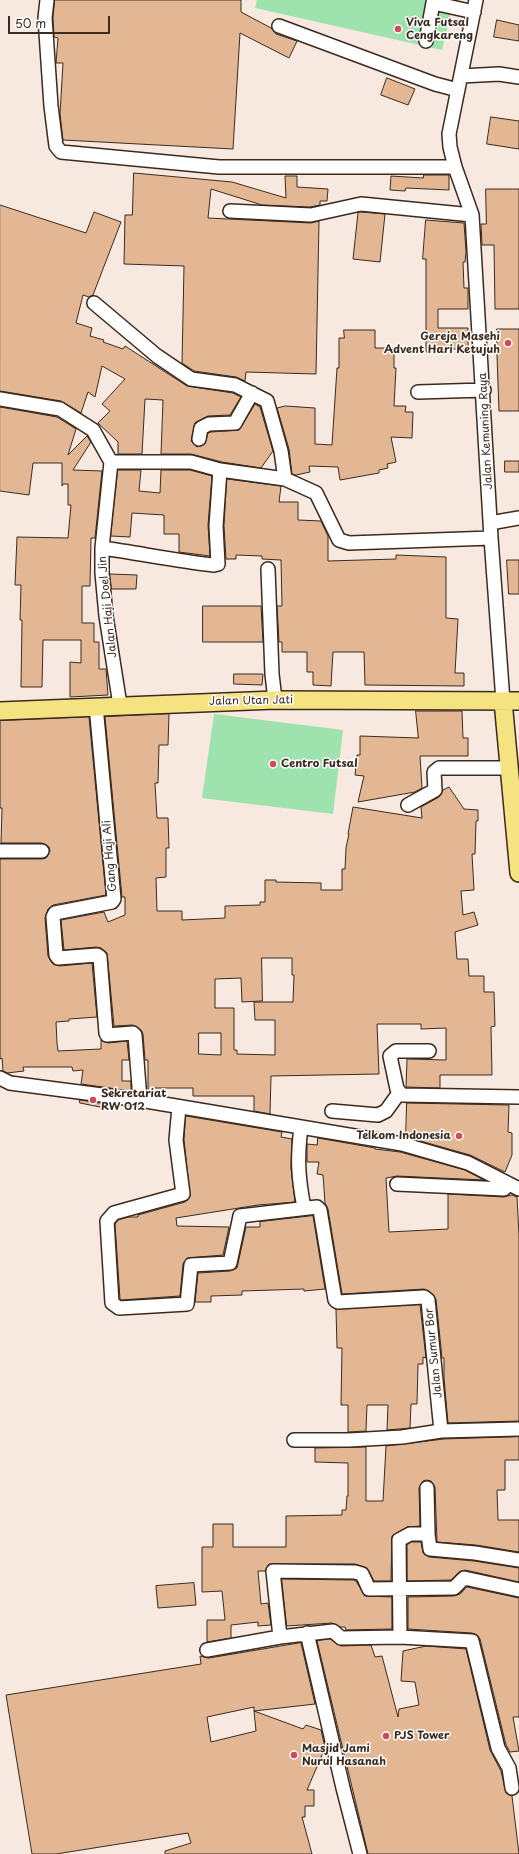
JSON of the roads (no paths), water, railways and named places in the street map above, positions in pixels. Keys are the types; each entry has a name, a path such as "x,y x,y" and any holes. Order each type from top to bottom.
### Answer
{"main road":[{"name":"Jalan Utan Jati","path":"0,711 275,700 486,700 514,702"},
{"path":"514,702 506,732 519,873"}],"street":[{"path":"47,0 45,18 51,106 56,146 61,152 219,167 455,167"},
{"path":"426,41 432,4 469,7"},
{"name":"Jalan Kemuning Raya","path":"469,7 461,76 447,87 449,134 450,147 455,167 472,215 484,390 491,538 514,702"},
{"path":"279,26 447,87"},
{"path":"461,76 499,74 519,77"},
{"path":"230,211 311,215 361,204 472,215"},
{"path":"94,304 157,356 191,378 235,385 267,401 281,451 285,479"},
{"path":"418,392 484,390"},
{"path":"199,439 201,428 208,424 235,423 252,393"},
{"path":"0,399 60,409 93,430 111,462 191,462 220,470 285,479 316,492 339,540 349,543 491,538"},
{"name":"Jalan Haji Doel Jin","path":"111,462 102,548 106,616 120,705"},
{"path":"102,548 148,554 189,562 214,565 218,564 216,526 220,470"},
{"path":"490,523 519,518"},
{"path":"268,569 272,674 275,700"},
{"name":"Gang Haji Ali","path":"96,706 114,900 112,902 55,913 53,917 56,956 58,958 97,955 100,957 106,1033 107,1035 133,1033 135,1036 140,1100"},
{"path":"408,805 435,790 434,772 439,768 509,768"},
{"path":"0,851 42,851"},
{"path":"332,1111 378,1115 386,1111 399,1093 390,1056 396,1051 430,1051"},
{"path":"0,1078 10,1083 140,1100 402,1144 468,1163 514,1187"},
{"path":"399,1093 402,1095 519,1097"},
{"name":"Jalan Sumur Bor","path":"179,1107 176,1140 183,1194 114,1213 107,1221 112,1304 119,1308 187,1304 191,1266 230,1263 240,1216 316,1207 320,1210 335,1300 338,1302 424,1297 428,1300 441,1431"},
{"path":"301,1127 297,1155 298,1181 304,1208"},
{"path":"397,1184 504,1189 514,1187"},
{"path":"294,1440 349,1440 402,1437 441,1431 519,1429"},
{"path":"427,1488 428,1534 430,1549 475,1553 519,1560"},
{"path":"400,1637 399,1540 410,1534 428,1534"},
{"path":"280,1637 273,1571 356,1572 362,1574 369,1589 400,1590 454,1588 464,1578 519,1590"},
{"path":"207,1650 280,1637 333,1631 341,1638 400,1637 472,1641 498,1748 509,1768 512,1788"},
{"path":"307,1633 360,1854"}],"place":[{"name":"Viva Futsal Cengkareng","path":"398,29"},
{"name":"Gereja Masehi Advent Hari Ketujuh","path":"508,343"},
{"name":"Centro Futsal","path":"273,764"},
{"name":"Sekretariat RW 012","path":"93,1100"},
{"name":"Telkom Indonesia","path":"459,1136"},
{"name":"PJS Tower","path":"386,1736"},
{"name":"Masjid Jami Nurul Hasanah","path":"294,1755"}]}
